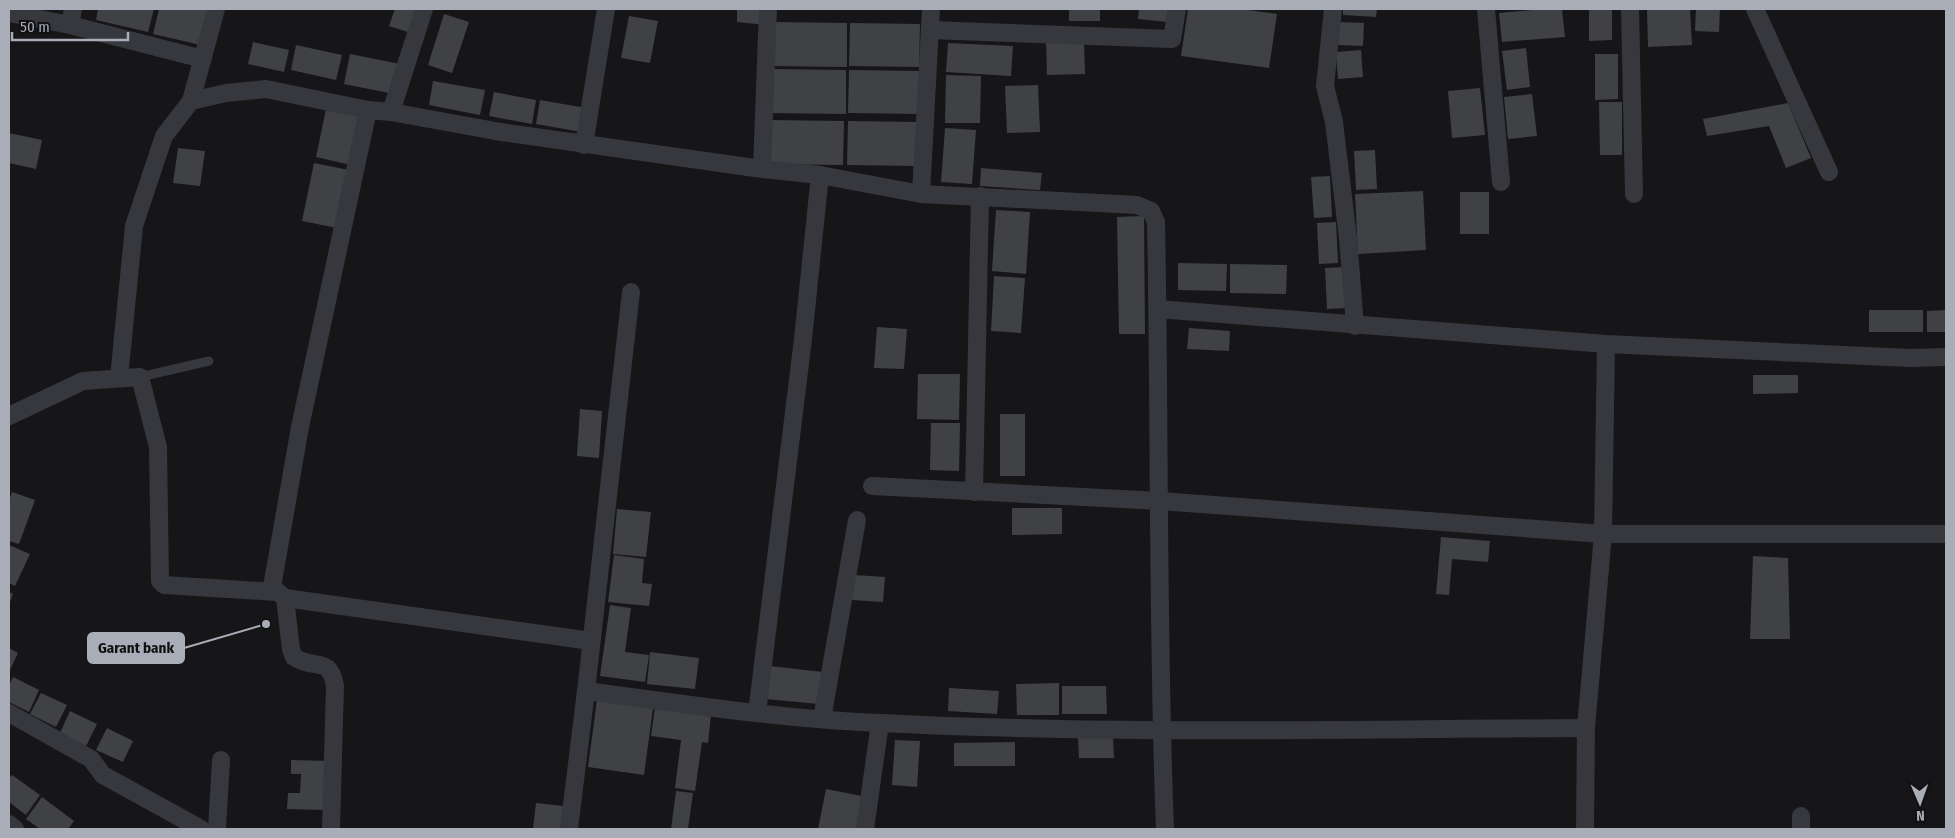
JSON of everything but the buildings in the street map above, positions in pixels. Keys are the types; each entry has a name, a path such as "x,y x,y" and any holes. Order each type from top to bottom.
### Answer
{"street":[{"path":"119,378 134,226 164,136 191,101 216,9"},
{"path":"391,112 424,9"},
{"path":"584,145 606,9"},
{"path":"762,169 768,9"},
{"path":"921,194 931,9"},
{"path":"930,30 1172,39 1176,9"},
{"path":"1333,9 1325,86 1334,122 1348,238 1355,326"},
{"path":"1486,9 1501,182"},
{"path":"1630,9 1634,194"},
{"path":"1754,9 1829,172"},
{"path":"9,13 72,17 203,59"},
{"path":"191,101 226,93 266,89 368,110 391,112 501,132 762,169 820,174 921,194 1137,206 1151,211 1156,222 1158,310 1161,731 1165,829"},
{"path":"331,829 335,686 333,674 328,667 304,662 294,657 281,595 272,587 300,427 368,110"},
{"path":"757,713 803,339 820,174"},
{"path":"974,492 980,196"},
{"path":"570,829 631,292"},
{"path":"1158,310 1606,344 1910,358 1946,357"},
{"path":"1585,829 1586,728 1602,534 1606,344"},
{"path":"9,416 83,381 140,377 158,447 160,581 164,585 281,595 591,641"},
{"path":"872,486 1160,501 1602,534 1946,534"},
{"path":"822,719 857,520"},
{"path":"586,691 757,713 880,723 1161,731 1586,728"},
{"path":"9,713 90,759 103,775 201,829"},
{"path":"865,829 880,723"},
{"path":"217,829 221,760"},
{"path":"9,824 15,829"}],"lane":[{"path":"140,377 209,361"}],"place":[{"name":"Garant bank","path":"266,624"}]}
